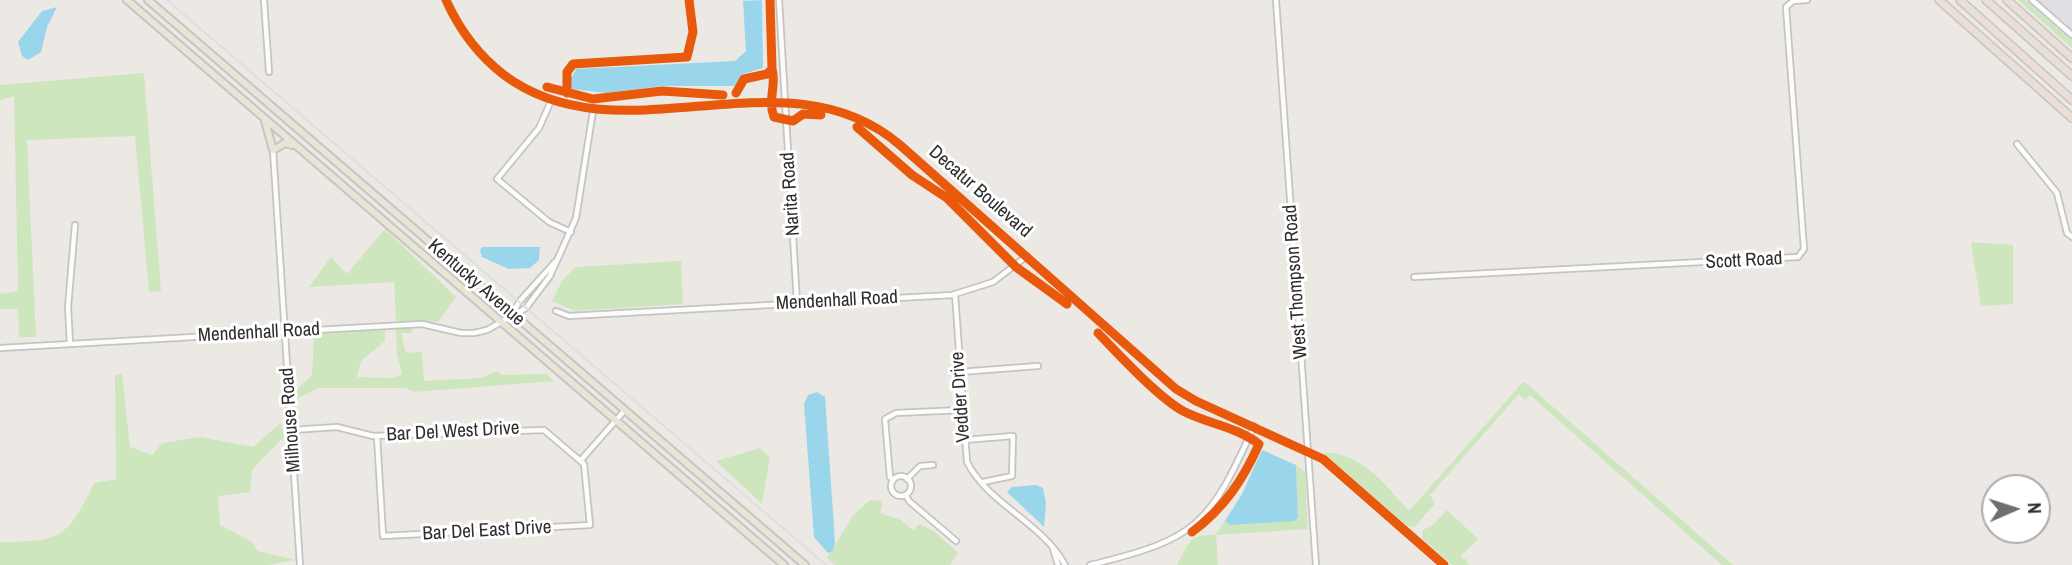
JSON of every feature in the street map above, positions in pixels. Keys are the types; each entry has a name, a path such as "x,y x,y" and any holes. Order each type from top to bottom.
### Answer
{"highway":[{"path":"1939,0 2072,118"},
{"path":"1959,0 2072,100"},
{"path":"1986,0 2072,76"},
{"path":"2007,0 2072,58"}],"main road":[{"name":"Kentucky Avenue","path":"127,0 785,565"},
{"name":"Kentucky Avenue","path":"148,0 805,565"},
{"path":"264,118 273,150 285,143 297,147"}],"street":[{"path":"264,0 269,72"},
{"name":"Decatur Boulevard","path":"446,0 463,32 484,57 513,81 551,101 593,111 785,102 832,108 884,132 1180,391 1307,450 1331,464 1444,565"},
{"name":"Narita Road","path":"779,0 797,303"},
{"name":"West Thompson Road","path":"1276,0 1316,565"},
{"name":"Scott Road","path":"1414,277 1798,257 1804,249 1786,7 1793,1 1807,0"},
{"path":"2032,0 2072,35"},
{"path":"551,101 538,128 497,178 549,222 571,232"},
{"path":"513,314 526,308 550,276 571,232 581,197 593,111"},
{"path":"2017,144 2057,193 2066,228 2072,237"},
{"name":"Milhouse Road","path":"273,150 300,565"},
{"path":"70,344 68,307 75,225"},
{"name":"Mendenhall Road","path":"556,311 569,316 955,294 991,284 1027,257"},
{"path":"513,314 519,302 555,262"},
{"name":"Vedder Drive","path":"955,294 967,462 983,482 1053,549 1065,565"},
{"name":"Mendenhall Road","path":"0,348 422,324 461,333 474,333 513,314"},
{"path":"960,372 1038,366"},
{"path":"581,460 625,410"},
{"path":"906,495 897,496 892,492 893,480 890,477 885,419 896,413 962,410"},
{"path":"1090,565 1153,549 1196,524 1223,492 1254,426"},
{"name":"Bar Del West Drive","path":"292,430 337,427 377,436 536,428 552,434 581,460"},
{"name":"Bar Del East Drive","path":"377,436 383,536 590,525 586,471 581,460"},
{"path":"964,440 1013,436 1012,475 983,482"},
{"path":"907,478 920,466 933,465"},
{"path":"893,480 898,476 907,478"},
{"path":"906,495 911,487 907,478"},
{"path":"906,495 909,501 956,541"},
{"name":"Vedder Drive","path":"1053,549 1058,565"}],"shaded area":[{"path":"2025,0 2072,0 2072,41 2057,28"}],"green space":[{"path":"2018,0 2025,0 2072,41 2072,48"},
{"path":"144,73 161,291 149,292 135,136 27,140 36,337 19,337 18,309 0,309 0,294 18,291 14,96 0,100 0,85"},
{"path":"385,229 456,297 438,322 396,321 394,282 309,287 331,257 347,274"},
{"path":"1971,242 2013,245 2013,304 1981,306"},
{"path":"681,261 683,304 575,311 552,301 562,281 575,267"},
{"path":"411,327 413,333 401,333 406,353 422,352 424,381 481,378 496,371 502,375 546,374 554,381 414,392 405,388 318,388 296,399 295,391 312,375 314,333 385,330 385,341 361,361 357,377 392,378 402,374 397,354 396,329"},
{"path":"122,373 130,447 152,455 162,443 200,437 253,447 281,423 284,437 252,470 250,492 218,496 220,525 252,542 258,551 295,560 269,565 0,565 0,542 36,541 60,533 77,515 94,483 116,479 115,376"},
{"path":"1523,382 1733,565 1722,565 1530,395 1525,400 1519,394 1430,495 1435,504 1414,527 1406,525 1323,453 1337,454 1361,464 1409,511"},
{"path":"760,448 770,457 762,504 716,461"},
{"path":"1296,465 1305,472 1308,529 1216,535 1218,565 1177,565 1190,541 1199,536 1215,535 1225,521 1230,525 1298,518"},
{"path":"870,500 883,501 880,513 901,520 913,530 920,524 935,532 958,553 950,565 835,565 827,558 854,514"},
{"path":"1447,510 1478,539 1461,556 1464,560 1468,557 1466,561 1470,565 1452,565 1422,538 1423,530 1434,524"}],"water":[{"path":"762,0 763,68 743,74 735,86 661,86 607,93 572,89 571,79 576,69 735,61 746,51 743,1"},
{"path":"57,7 47,27 41,52 28,60 22,56 18,42 42,11"},
{"path":"482,247 540,247 539,260 530,268 509,269 482,257"},
{"path":"817,392 825,397 835,542 833,551 828,553 814,537 804,404 808,395"},
{"path":"1262,450 1296,465 1298,518 1294,521 1230,525 1225,521 1242,494"},
{"path":"1036,485 1043,488 1046,503 1044,527 1007,492 1012,487"}],"railway":[{"path":"167,0 826,565"}],"cycle path":[{"path":"446,0 463,31 486,59 504,75 550,99 599,109 651,110 755,103 806,105 855,117 900,145 1176,389 1196,401 1323,459 1444,565"},
{"path":"567,93 567,72 573,64 687,57 693,32 689,0"},
{"path":"736,93 744,79 767,74 772,69 770,0"},
{"path":"772,69 771,104 774,117 793,121 803,114 821,115"},
{"path":"547,87 593,99 662,91 723,95"},
{"path":"857,127 912,175 947,198 1016,267 1067,304"},
{"path":"1098,333 1139,375 1183,411 1241,433 1259,444 1232,492 1214,513 1192,532"}]}
